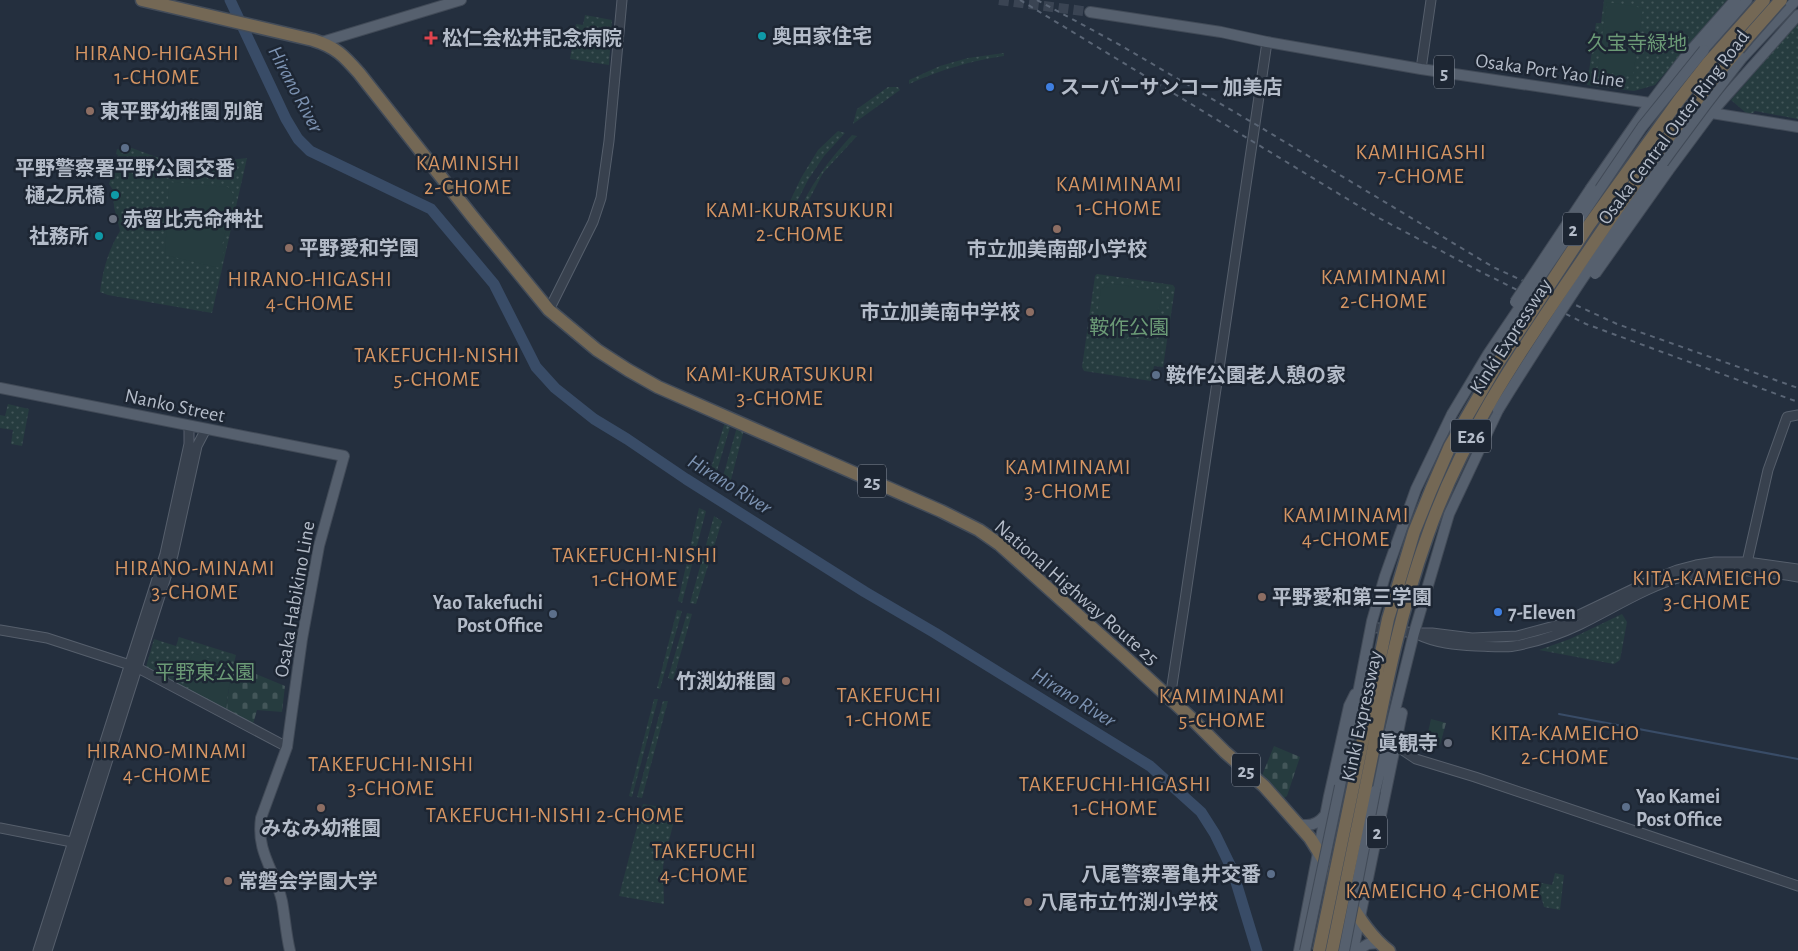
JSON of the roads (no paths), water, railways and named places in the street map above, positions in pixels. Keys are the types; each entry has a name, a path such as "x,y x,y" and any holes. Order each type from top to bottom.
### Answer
{"highway":[{"name":"National Highway Route 25","path":"142,0 322,42 335,48 345,56 478,224 549,310 596,350 658,386 941,511 979,530 999,544 1044,583 1264,786 1318,850 1360,919 1378,943 1389,951"},
{"name":"Kinki Expressway","path":"1319,951 1388,619 1414,532 1450,446 1477,397 1514,337 1600,210 1679,100 1708,63 1764,0"},
{"name":"Kinki Expressway","path":"1332,951 1381,710 1401,622 1427,535 1462,451 1510,368 1659,148 1719,70 1781,0"}],"main road":[{"path":"322,42 461,0"},
{"name":"2","path":"1488,354 1510,310 1650,103 1685,57 1735,0"},
{"name":"Osaka Central Outer Ring Road","path":"1306,951 1371,627 1385,576 1416,489 1452,414 1488,354 1642,127 1747,0"},
{"name":"Osaka Central Outer Ring Road","path":"1344,951 1375,791 1414,633 1449,514 1498,410 1641,192 1742,58 1796,0"},
{"name":"Osaka Port Yao Line","path":"1090,12 1214,30 1266,42 1421,69 1798,127"},
{"name":"2","path":"1522,371 1536,360 1668,171 1712,113 1798,15"},
{"name":"Nanko Street","path":"0,388 190,429 342,459"},
{"name":"Nanko Street","path":"0,394 190,429"},
{"name":"Osaka Habikino Line","path":"290,951 281,899 261,844 259,831 261,818 287,747 302,639 319,546 342,459"},
{"name":"2","path":"1355,951 1408,683 1408,660"},
{"path":"1299,951 1318,850 1349,706 1361,682"},
{"path":"1298,824 1310,825 1322,820 1326,814"},
{"path":"1306,912 1312,908 1314,897 1321,888 1329,884 1353,884 1360,880 1362,878 1366,853 1374,849"},
{"path":"1355,951 1368,944 1378,943"}],"street":[{"path":"549,310 593,222 601,198 609,141 622,0"},
{"path":"1421,69 1430,0"},
{"path":"1166,696 1171,692 1184,608 1266,42"},
{"path":"1747,566 1768,470 1787,417 1798,415"},
{"path":"38,951 53,916 133,666 165,554 182,480 190,429"},
{"path":"47,951 53,916 72,842 173,555 197,446 205,432"},
{"path":"1371,627 1414,633 1432,632 1488,638 1531,634 1558,625 1677,570 1716,562 1798,569"},
{"path":"1747,566 1798,577"},
{"path":"0,630 47,638 133,666 287,747"},
{"path":"1395,745 1416,759 1472,776 1798,886"},
{"path":"0,828 72,842"}],"waterway":[{"name":"Hirano River","path":"230,0 286,119 298,139 310,151 431,209 494,284 536,367 555,388 594,419 686,479 865,592 1150,766 1201,812 1215,834 1232,869 1257,951"},
{"path":"1559,714 1798,759"}],"tunnel":[{"path":"999,0 1090,12"}],"railway":[{"path":"1020,0 1377,217 1483,273 1586,324 1798,402"},
{"path":"1037,0 1120,45 1255,124 1493,267 1617,324 1798,388"}],"place":[{"name":"奥田家住宅","path":"762,36"},
{"name":"松仁会松井記念病院","path":"431,38"},
{"name":"スーパーサンコー 加美店","path":"1050,87"},
{"name":"東平野幼稚園 別館","path":"90,111"},
{"name":"平野警察署平野公園交番","path":"125,148"},
{"name":"樋之尻橋","path":"115,195"},
{"name":"赤留比売命神社","path":"113,219"},
{"name":"市立加美南部小学校","path":"1057,229"},
{"name":"社務所","path":"99,236"},
{"name":"平野愛和学園","path":"289,248"},
{"name":"市立加美南中学校","path":"1030,312"},
{"name":"鞍作公園老人憩の家","path":"1156,375"},
{"name":"平野愛和第三学園","path":"1262,597"},
{"name":"7-Eleven","path":"1498,612"},
{"name":"Yao Takefuchi Post Office","path":"553,614"},
{"name":"竹渕幼稚園","path":"786,681"},
{"name":"眞観寺","path":"1448,743"},
{"name":"Yao Kamei Post Office","path":"1626,807"},
{"name":"みなみ幼稚園","path":"321,808"},
{"name":"八尾警察署亀井交番","path":"1271,874"},
{"name":"常磐会学園大学","path":"228,881"},
{"name":"八尾市立竹渕小学校","path":"1028,902"}],"district":[{"name":"HIRANO-HIGASHI 1-CHOME","path":"157,65"},
{"name":"KAMIHIGASHI 7-CHOME","path":"1421,164"},
{"name":"KAMINISHI 2-CHOME","path":"468,175"},
{"name":"KAMIMINAMI 1-CHOME","path":"1119,196"},
{"name":"KAMI-KURATSUKURI 2-CHOME","path":"800,222"},
{"name":"KAMIMINAMI 2-CHOME","path":"1384,289"},
{"name":"HIRANO-HIGASHI 4-CHOME","path":"310,291"},
{"name":"TAKEFUCHI-NISHI 5-CHOME","path":"437,367"},
{"name":"KAMI-KURATSUKURI 3-CHOME","path":"780,386"},
{"name":"KAMIMINAMI 3-CHOME","path":"1068,479"},
{"name":"KAMIMINAMI 4-CHOME","path":"1346,527"},
{"name":"TAKEFUCHI-NISHI 1-CHOME","path":"635,567"},
{"name":"HIRANO-MINAMI 3-CHOME","path":"195,580"},
{"name":"KITA-KAMEICHO 3-CHOME","path":"1707,590"},
{"name":"TAKEFUCHI 1-CHOME","path":"889,707"},
{"name":"KAMIMINAMI 5-CHOME","path":"1222,708"},
{"name":"KITA-KAMEICHO 2-CHOME","path":"1565,745"},
{"name":"HIRANO-MINAMI 4-CHOME","path":"167,763"},
{"name":"TAKEFUCHI-NISHI 3-CHOME","path":"391,776"},
{"name":"TAKEFUCHI-HIGASHI 1-CHOME","path":"1115,796"},
{"name":"TAKEFUCHI-NISHI 2-CHOME","path":"555,815"},
{"name":"TAKEFUCHI 4-CHOME","path":"704,863"},
{"name":"KAMEICHO 4-CHOME","path":"1443,891"}],"park label":[{"name":"久宝寺緑地","path":"1637,43"},
{"name":"鞍作公園","path":"1129,327"},
{"name":"平野東公園","path":"205,672"}]}
